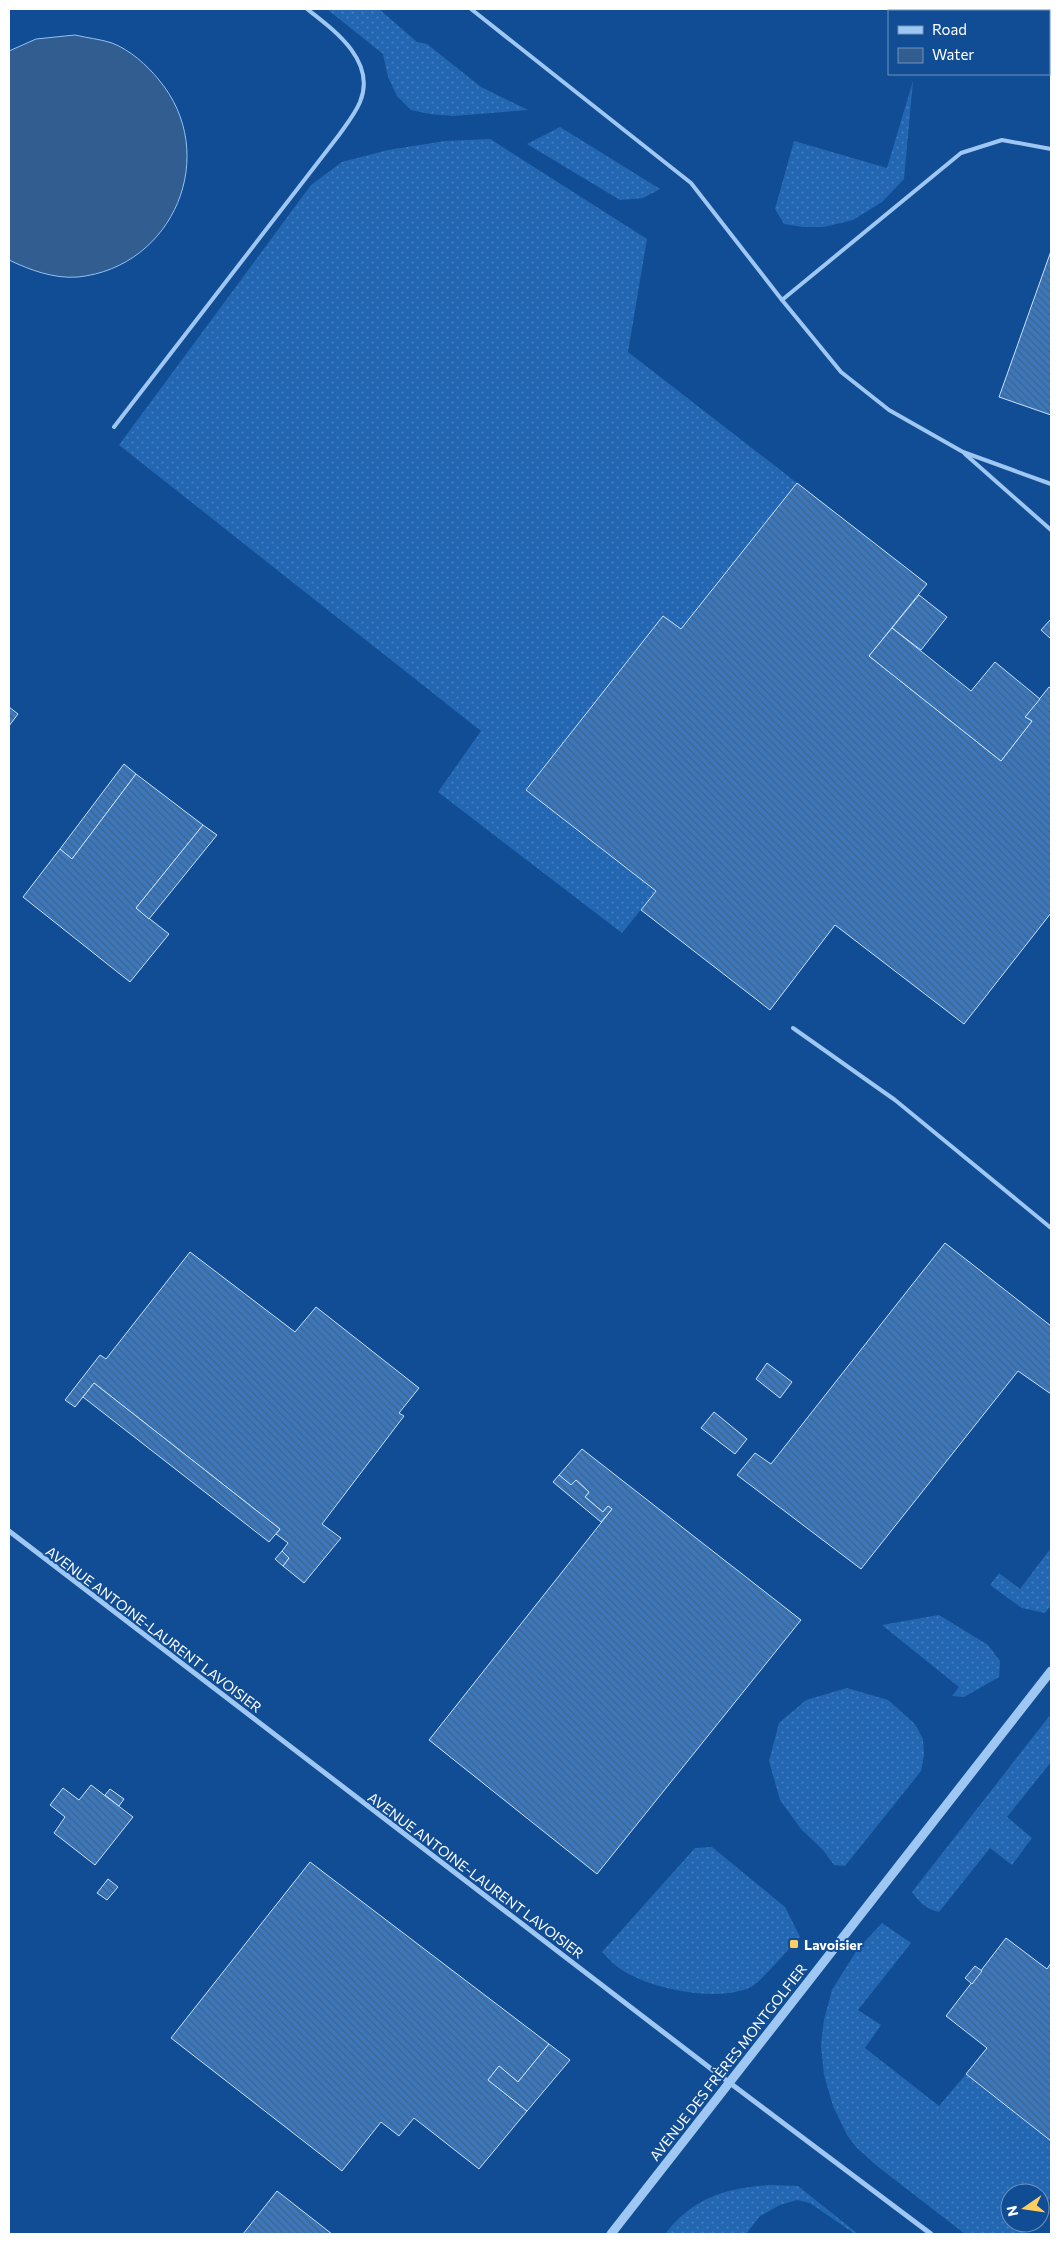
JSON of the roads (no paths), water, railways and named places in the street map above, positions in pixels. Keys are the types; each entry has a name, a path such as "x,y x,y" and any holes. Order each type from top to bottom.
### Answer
{"street":[{"name":"AVENUE ANTOINE-LAURENT LAVOISIER","path":"9,1531 730,2083 931,2234"},
{"name":"AVENUE DES FRÈRES MONTGOLFIER","path":"611,2234 1051,1671"}],"lane":[{"path":"114,427 339,135 360,102 363,82 358,59 342,36 307,9"},
{"path":"471,9 691,183 841,372 889,410 963,452 1051,484"},
{"path":"782,300 961,153 1002,140 1051,149"},
{"path":"963,452 1051,530"},
{"path":"793,1028 894,1100 1051,1228"}],"water":[{"path":"75,35 119,46 138,58 159,80 177,109 186,141 186,172 178,202 162,230 140,252 112,269 78,277 60,277 42,273 9,260 9,51 36,39"}],"place":[{"name":"Lavoisier","path":"794,1944"}]}
